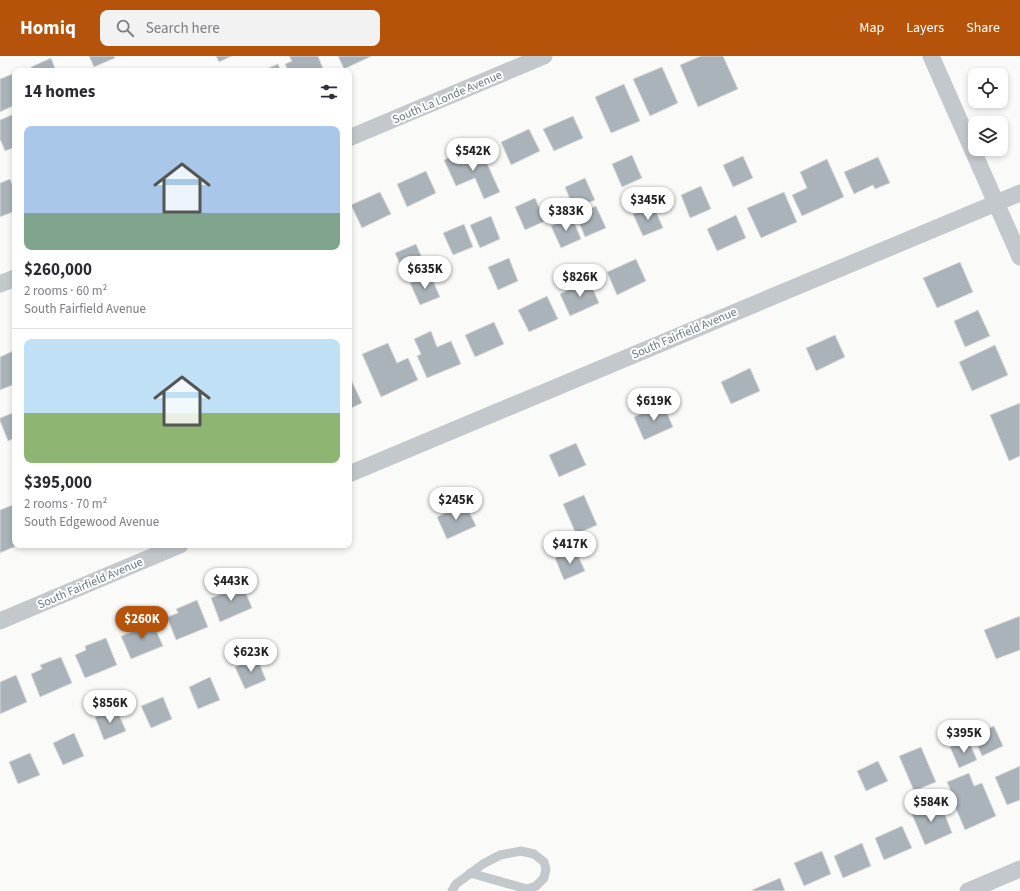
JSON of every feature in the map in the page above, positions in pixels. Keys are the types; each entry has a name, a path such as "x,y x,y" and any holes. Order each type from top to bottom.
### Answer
{"street":[{"name":"South La Londe Avenue","path":"352,137 544,56"},
{"path":"931,56 1020,257"},
{"name":"South Fairfield Avenue","path":"352,473 1020,193"},
{"path":"0,284 12,279"},
{"name":"South Fairfield Avenue","path":"0,621 173,548"},
{"path":"968,891 1020,869"}],"lane":[{"path":"452,891 456,884 470,873 500,855 521,851 534,854 544,862 546,869 544,878 536,886 527,888 470,873"}],"building":[{"path":"89,56 114,56 115,58 94,67"},
{"path":"216,56 232,56 219,62"},
{"path":"289,56 318,56 323,68 287,68 285,64 292,61"},
{"path":"338,56 372,56 346,68 344,68"},
{"path":"701,56 723,56 738,89 698,107 680,65"},
{"path":"51,58 55,68 31,68"},
{"path":"278,64 280,68 268,68"},
{"path":"662,67 678,103 650,116 633,79"},
{"path":"12,74 12,106 0,112 0,79"},
{"path":"624,84 640,121 611,133 595,97"},
{"path":"12,115 12,148 5,151 0,139 0,120"},
{"path":"573,116 583,138 554,151 543,129"},
{"path":"529,129 540,151 511,165 501,142"},
{"path":"480,148 500,192 484,199 475,178 456,186 444,160 459,153 461,157"},
{"path":"632,155 642,178 622,187 612,164"},
{"path":"743,156 753,178 733,187 723,165"},
{"path":"878,157 890,183 875,189 873,185 854,194 844,172"},
{"path":"827,159 844,197 802,216 792,195 807,188 800,172"},
{"path":"426,171 436,193 407,207 397,184"},
{"path":"585,178 595,200 574,209 565,187"},
{"path":"10,179 12,184 12,212 0,217 0,183"},
{"path":"701,186 711,209 690,218 681,195"},
{"path":"380,192 391,214 362,228 352,205"},
{"path":"784,192 797,222 761,238 747,208"},
{"path":"535,198 545,221 525,230 515,207"},
{"path":"653,205 663,228 643,236 633,214"},
{"path":"596,206 606,228 585,237 576,215"},
{"path":"736,215 746,238 717,251 707,229"},
{"path":"491,216 500,239 480,248 470,225"},
{"path":"572,217 581,239 561,248 551,226"},
{"path":"464,224 473,247 453,255 443,233"},
{"path":"416,244 426,267 405,275 395,253"},
{"path":"509,258 518,281 498,290 488,267"},
{"path":"636,259 646,281 617,295 607,272"},
{"path":"960,262 973,292 937,308 923,278"},
{"path":"430,274 440,297 420,305 410,283"},
{"path":"589,280 599,303 570,316 560,294"},
{"path":"547,296 558,319 529,332 518,310"},
{"path":"978,310 990,336 965,347 954,321"},
{"path":"494,322 504,344 475,357 465,335"},
{"path":"431,331 437,347 451,341 461,364 427,378 417,356 421,354 414,339"},
{"path":"835,335 845,357 816,371 806,348"},
{"path":"388,343 397,363 408,358 418,380 381,397 362,354"},
{"path":"995,345 1008,375 972,391 959,362"},
{"path":"12,351 12,385 0,390 0,357"},
{"path":"750,368 760,391 731,404 721,382"},
{"path":"352,381 362,403 352,408"},
{"path":"1020,403 1020,456 1009,461 990,415"},
{"path":"663,404 673,427 644,440 634,417"},
{"path":"12,413 12,439 8,441 0,418"},
{"path":"576,443 586,465 559,477 549,455"},
{"path":"584,495 597,525 576,534 563,504"},
{"path":"465,503 476,526 447,539 437,517"},
{"path":"12,505 12,548 0,553 0,510"},
{"path":"575,549 585,571 564,580 555,558"},
{"path":"241,581 252,608 220,622 211,598 222,594 220,590"},
{"path":"197,600 208,627 176,640 167,617 178,613 176,609"},
{"path":"1020,616 1020,650 996,659 984,630"},
{"path":"151,619 163,646 131,659 121,636 132,632 131,628"},
{"path":"106,638 117,665 85,678 75,655 86,650 85,646"},
{"path":"61,657 72,683 40,697 31,674 42,669 40,665"},
{"path":"257,658 266,680 245,689 235,667"},
{"path":"16,675 27,702 0,714 0,682"},
{"path":"210,677 220,700 198,709 189,687"},
{"path":"163,697 172,719 151,728 141,706"},
{"path":"116,708 126,731 104,740 95,717"},
{"path":"994,726 1003,746 982,756 973,735"},
{"path":"74,733 84,756 63,765 53,743"},
{"path":"968,739 977,760 959,768 950,747"},
{"path":"921,747 936,782 914,791 899,756"},
{"path":"30,753 40,775 18,784 9,762"},
{"path":"878,761 888,781 866,791 857,771"},
{"path":"1020,766 1020,800 1007,805 995,777"},
{"path":"969,773 974,786 982,783 996,816 965,830 951,797 953,796 947,782"},
{"path":"935,802 940,812 943,810 952,833 925,845 911,812"},
{"path":"902,826 912,848 884,860 875,838"},
{"path":"862,843 871,866 843,878 834,856"},
{"path":"822,851 831,874 804,886 794,863"},
{"path":"780,878 785,891 752,891 752,890"}]}
